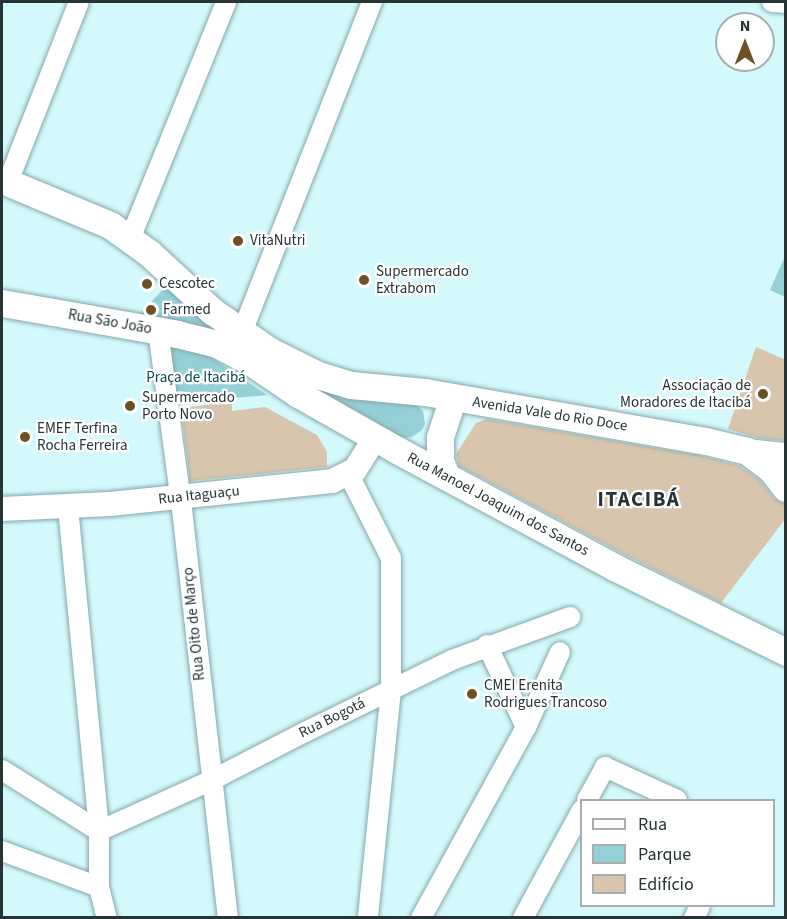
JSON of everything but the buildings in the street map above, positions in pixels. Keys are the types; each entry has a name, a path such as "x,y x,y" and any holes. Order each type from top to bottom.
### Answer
{"main road":[{"path":"5,181 91,215 130,238 212,311 242,332"},
{"name":"Rua São João","path":"2,303 158,330 217,344"},
{"name":"Avenida Vale do Rio Doce","path":"242,332 285,360 318,375 351,385 441,396 685,436 747,451 771,469 786,488"},
{"name":"Rua Manoel Joaquim dos Santos","path":"217,344 386,444 616,568 786,652"},
{"path":"386,444 419,440 429,429 441,396"},
{"path":"441,396 440,461 446,475"}],"street":[{"path":"5,181 79,2"},
{"path":"130,238 226,2"},
{"path":"242,332 372,2"},
{"path":"772,2 786,3"},
{"name":"Rua Oito de Março","path":"158,330 180,496 210,782 228,918"},
{"path":"368,918 372,856 391,690 392,558 349,475 386,444"},
{"name":"Avenida Vale do Rio Doce","path":"747,451 786,455"},
{"name":"Rua Itaguaçu","path":"2,509 68,507 332,481 349,475"},
{"path":"68,507 99,831 99,887 107,918"},
{"name":"Rua Bogotá","path":"99,831 210,782 391,690 487,645 570,617"},
{"path":"487,645 526,727"},
{"path":"421,918 526,727 560,652"},
{"path":"588,799 605,767 673,799"},
{"path":"2,770 99,831"},
{"path":"523,918 580,814"},
{"path":"2,851 99,887"}],"green space":[{"path":"785,256 786,297 770,290"},
{"path":"169,283 313,388 347,399 414,402 423,411 425,424 422,430 412,437 401,438 137,317"},
{"name":"Praça de Itacibá","path":"188,342 267,395 176,403 171,349 173,346"}],"place":[{"name":"VitaNutri","path":"238,241"},
{"name":"Supermercado Extrabom","path":"364,280"},
{"name":"Cescotec","path":"147,284"},
{"name":"Farmed","path":"151,310"},
{"name":"Associação de Moradores de Itacibá","path":"763,394"},
{"name":"Supermercado Porto Novo","path":"130,406"},
{"name":"EMEF Terfina Rocha Ferreira","path":"25,437"},
{"name":"CMEI Erenita Rodrigues Trancoso","path":"472,694"}],"district":[{"name":"ITACIBÁ","path":"639,499"}]}
